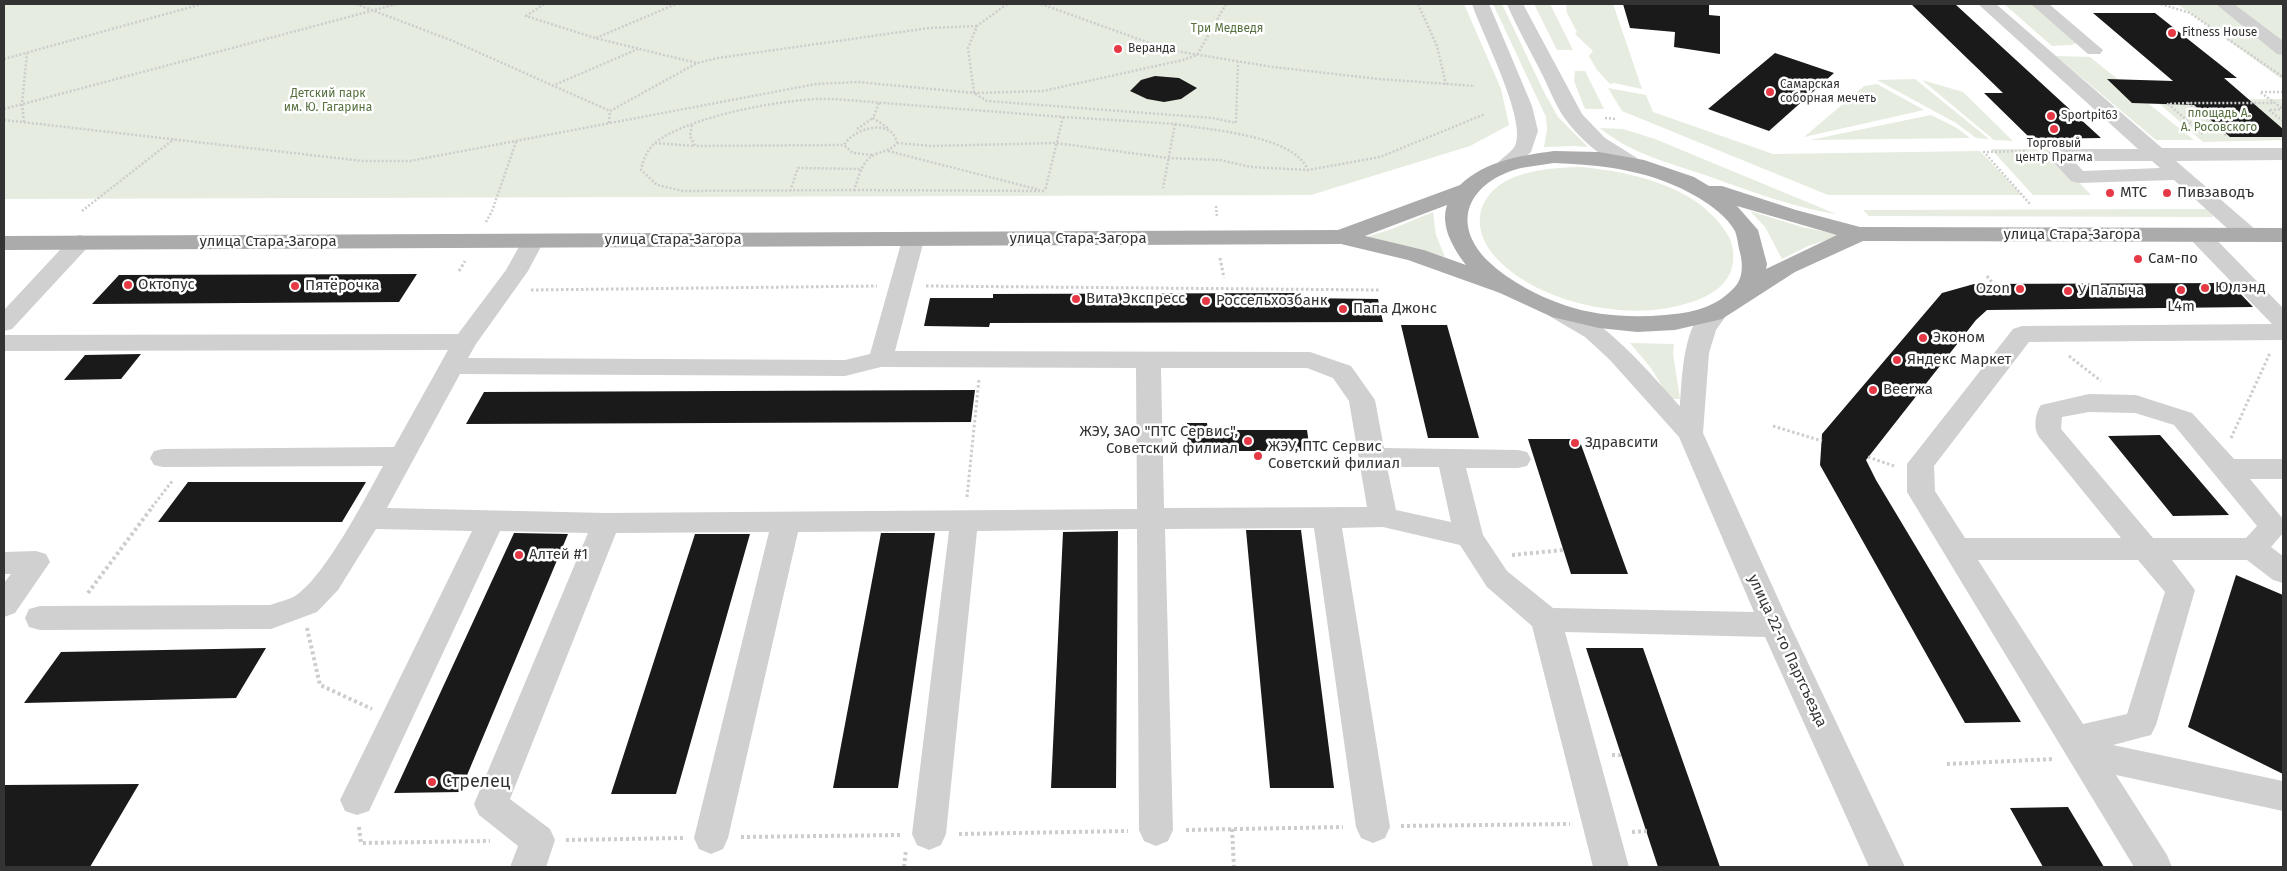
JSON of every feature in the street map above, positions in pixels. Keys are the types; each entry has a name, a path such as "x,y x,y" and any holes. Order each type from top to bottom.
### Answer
{"main road":[{"name":"улица Стара-Загора","path":"1341,237 1465,190 1487,174 1506,165 1548,157 1589,156 1630,162 1698,186 1860,234 2283,234"},
{"path":"1698,186 1730,210 1749,235 1755,265 1745,292"},
{"path":"1465,190 1458,204 1455,226 1468,254 1503,286 1559,312 1607,322 1668,324 1716,313"},
{"name":"улица Стара-Загора","path":"1716,313 1745,292 1809,256 1860,234"},
{"name":"улица Стара-Загора","path":"4,242 1341,237 1416,255 1503,286"}],"street":[{"path":"1480,4 1522,106 1528,131 1524,148 1506,165"},
{"path":"1515,4 1572,116 1582,130 1599,145 1630,162"},
{"path":"1986,4 2248,235"},
{"path":"2039,4 2094,50"},
{"path":"2224,4 2283,50"},
{"path":"2179,174 2078,177 2057,155 2283,154"},
{"path":"2199,235 2282,329"},
{"path":"882,359 913,240"},
{"path":"40,618 271,617 302,605 328,582 368,518 465,342 517,271 533,241"},
{"path":"4,324 80,242"},
{"name":"улица 22-го Партсъезда","path":"1559,312 1593,332 1618,353 1690,433 1775,625 1887,867"},
{"path":"1690,433 1693,420 1697,350 1704,330 1716,313"},
{"path":"2154,867 1921,492 1920,464 2022,334 2282,329"},
{"path":"4,342 465,342"},
{"path":"451,366 845,368 882,359 1310,360 1342,372 1362,400 1383,517"},
{"path":"1148,359 1156,830"},
{"path":"2082,751 2140,725 2180,590 2048,431 2050,411 2088,403 2132,404 2183,419 2224,465 2273,526 2253,549"},
{"path":"176,458 402,456"},
{"path":"1373,457 1518,459"},
{"path":"1450,458 1476,547 1497,579 1546,620 1610,867"},
{"path":"2224,465 2283,469"},
{"path":"1326,517 1373,827"},
{"path":"368,518 606,523 1383,517 1476,547"},
{"path":"929,834 964,520"},
{"path":"357,800 491,521"},
{"path":"711,838 786,522"},
{"path":"528,867 538,840 491,804 606,523"},
{"path":"1956,549 2253,549 2283,572"},
{"path":"4,563 36,562 4,605"},
{"path":"1546,620 1775,625"},
{"path":"2082,751 2283,796"}],"path":[{"path":"4,59 202,4"},
{"path":"356,4 453,41 610,112"},
{"path":"4,109 397,4"},
{"path":"544,4 526,16 595,38 697,63"},
{"path":"595,38 676,4"},
{"path":"974,94 968,48 977,26 1007,4"},
{"path":"1041,4 1169,50 1238,62 1475,86"},
{"path":"4,120 363,161 410,161 816,84 858,82 974,94 1043,91 1198,55 1226,4"},
{"path":"1418,4 1437,46 1446,84"},
{"path":"2161,4 2190,13 2242,47"},
{"path":"610,112 697,63 718,58 929,28 977,26"},
{"path":"552,86 639,49"},
{"path":"24,122 22,104 27,53"},
{"path":"974,94 987,101 1213,118 1236,123 1238,62"},
{"path":"2283,92 2260,92 2283,109"},
{"path":"1045,191 854,190 691,192 672,191 658,186 649,181 641,170 645,158 655,144 692,125 721,116 817,98 1175,124 1266,141 1282,146 1304,161 1308,170"},
{"path":"879,103 873,118 846,138 844,145 848,151 872,155 888,151 1045,191"},
{"path":"2208,138 2168,104 2274,103"},
{"path":"2188,104 2229,138"},
{"path":"2283,109 2269,110 2283,121"},
{"path":"609,123 610,112"},
{"path":"897,142 931,146 1056,143 1168,158 1220,160 1251,167 1308,170 1380,157 1485,114"},
{"path":"1045,191 1063,116"},
{"path":"873,118 894,132 898,138 897,142 888,151"},
{"path":"1163,188 1175,124"},
{"path":"692,125 690,136 695,146"},
{"path":"854,132 880,128 894,132"},
{"path":"82,211 174,138"},
{"path":"492,211 516,141"},
{"path":"655,144 695,146 844,145"},
{"path":"2025,151 1984,152 2030,204"},
{"path":"854,190 862,169 872,155"},
{"path":"790,191 798,168 862,169"},
{"path":"1216,206 1217,223"},
{"path":"1220,255 1224,278"},
{"path":"1987,276 1994,285"},
{"path":"502,291 901,285 1380,290"},
{"path":"2224,465 2282,329"},
{"path":"2040,334 2132,404"},
{"path":"964,520 981,359"},
{"path":"1774,426 1822,442"},
{"path":"1868,457 1900,468"},
{"path":"70,618 176,458"},
{"path":"1476,547 1564,550"},
{"path":"302,605 320,685 396,719"},
{"path":"1947,764 2082,751"},
{"path":"1232,829 1234,867"}],"green space":[{"name":"Детский парк им. Ю. Гагарина","path":"4,4 1464,4 1501,89 1509,125 1470,146 1311,195 4,199"},
{"path":"1493,4 1502,4 1558,117 1588,147 1544,147 1547,130 1546,117"},
{"path":"1534,4 1550,4 1573,50 1557,50"},
{"path":"1566,4 1613,4 1642,89 1614,83 1610,84 1597,70 1589,56 1593,51 1575,34 1577,32 1567,13"},
{"path":"2004,4 2032,4 2076,43 2052,46"},
{"name":"площадь А. А. Росовского","path":"2177,4 2283,4 2283,80 2190,13"},
{"path":"2056,56 2090,57 2194,140 2156,140"},
{"path":"1575,71 1585,71 1604,109 1585,109 1574,81"},
{"path":"1915,79 1989,139 1976,138 1956,123 1877,80"},
{"path":"1922,80 1963,92 2013,141 1994,140"},
{"path":"1877,84 1924,110 1804,137 1864,86"},
{"path":"1608,88 1646,95 1653,112 1773,154 1980,151 2022,195 1828,195 1622,111"},
{"name":"площадь А. А. Росовского","path":"2283,99 2283,140 2203,142 2155,100"},
{"path":"1931,115 1957,128 1970,138 1810,140"},
{"path":"1600,128 1623,129 1655,139 1836,214 1787,203 1665,162 1625,145"},
{"path":"1991,149 2047,149 2091,195 2033,195"},
{"path":"1581,167 1644,178 1684,194 1702,206 1717,220 1731,242 1733,263 1724,283 1712,293 1698,300 1654,310 1630,311 1577,303 1529,283 1508,269 1492,253 1482,233 1480,217 1487,198 1497,187 1522,174"},
{"path":"2209,209 2213,217 1869,216 1863,210"},
{"path":"1750,211 1802,227 1842,235 1808,246 1782,259 1765,227"},
{"path":"1433,212 1436,235 1445,257 1421,249 1363,238 1392,229"},
{"path":"1630,343 1674,344 1673,354 1680,399 1670,399 1651,368"}],"building":[{"path":"1623,4 1709,4 1709,15 1720,16 1720,54 1674,47 1675,32 1630,28"},
{"path":"1911,4 1955,4 2101,138 2031,139 1984,93 2003,93"},
{"path":"2093,13 2155,13 2237,78 2224,78 2283,129 2283,137 2230,137 2194,105 2132,103 2107,79 2173,81"},
{"name":"Самарская соборная мечеть","path":"1775,53 1834,73 1769,131 1708,109"},
{"path":"1155,76 1179,78 1197,88 1181,99 1164,102 1147,99 1130,91 1141,80"},
{"path":"417,274 399,302 92,304 119,275"},
{"path":"2230,283 2253,307 1987,310 1976,320 1866,460 1876,480 2021,722 1965,723 1820,465 1822,434 1942,293 1974,284"},
{"path":"1297,293 1298,298 1378,299 1383,322 990,323 989,327 924,326 930,298 993,298 993,294"},
{"path":"1401,325 1447,325 1479,438 1428,438"},
{"path":"141,354 121,379 64,380 85,355"},
{"path":"975,390 971,422 466,424 484,392"},
{"name":"ЖЭУ, ЗАО \"ПТС Сервис\", Советский филиал","path":"1187,423 1207,423 1208,430 1307,430 1310,451 1188,451"},
{"path":"2160,435 2229,515 2173,516 2108,436"},
{"path":"1528,439 1579,439 1628,574 1571,574"},
{"path":"188,482 366,482 342,522 158,522"},
{"path":"1246,530 1301,530 1334,788 1270,788"},
{"path":"1118,531 1116,788 1051,788 1063,532"},
{"path":"514,533 568,534 460,792 394,793"},
{"path":"881,533 935,533 898,788 833,788"},
{"path":"695,534 750,534 676,794 611,794"},
{"path":"2236,575 2283,595 2283,774 2188,727"},
{"path":"266,648 236,698 24,703 61,652"},
{"path":"1586,648 1643,648 1720,867 1658,867"},
{"path":"139,784 90,867 4,867 4,785"},
{"path":"2068,807 2104,867 2043,867 2010,808"}],"place":[{"name":"Fitness House","path":"2172,33"},
{"name":"Веранда","path":"1118,49"},
{"name":"Самарская соборная мечеть","path":"1770,92"},
{"name":"Sportpit63","path":"2051,116"},
{"name":"Торговый центр Прагма","path":"2054,129"},
{"name":"МТС","path":"2110,193"},
{"name":"Пивзаводъ","path":"2167,193"},
{"name":"Сам-по","path":"2138,259"},
{"name":"Октопус","path":"128,285"},
{"name":"Пятёрочка","path":"295,286"},
{"name":"Ю лэнд","path":"2205,288"},
{"name":"Ozon","path":"2020,289"},
{"name":"L4m","path":"2181,290"},
{"name":"У Палыча","path":"2068,291"},
{"name":"Вита Экспресс","path":"1076,299"},
{"name":"Россельхозбанк","path":"1206,301"},
{"name":"Папа Джонс","path":"1343,309"},
{"name":"Эконом","path":"1923,338"},
{"name":"Яндекс Маркет","path":"1897,360"},
{"name":"Beerжа","path":"1873,390"},
{"name":"ЖЭУ, ЗАО \"ПТС Сервис\", Советский филиал","path":"1248,441"},
{"name":"Здравсити","path":"1575,443"},
{"name":"ЖЭУ, ПТС Сервис Советский филиал","path":"1258,456"},
{"name":"Алтей #1","path":"519,555"},
{"name":"Стрелец","path":"432,782"}],"park label":[{"name":"Три Медведя","path":"1227,29"}]}
